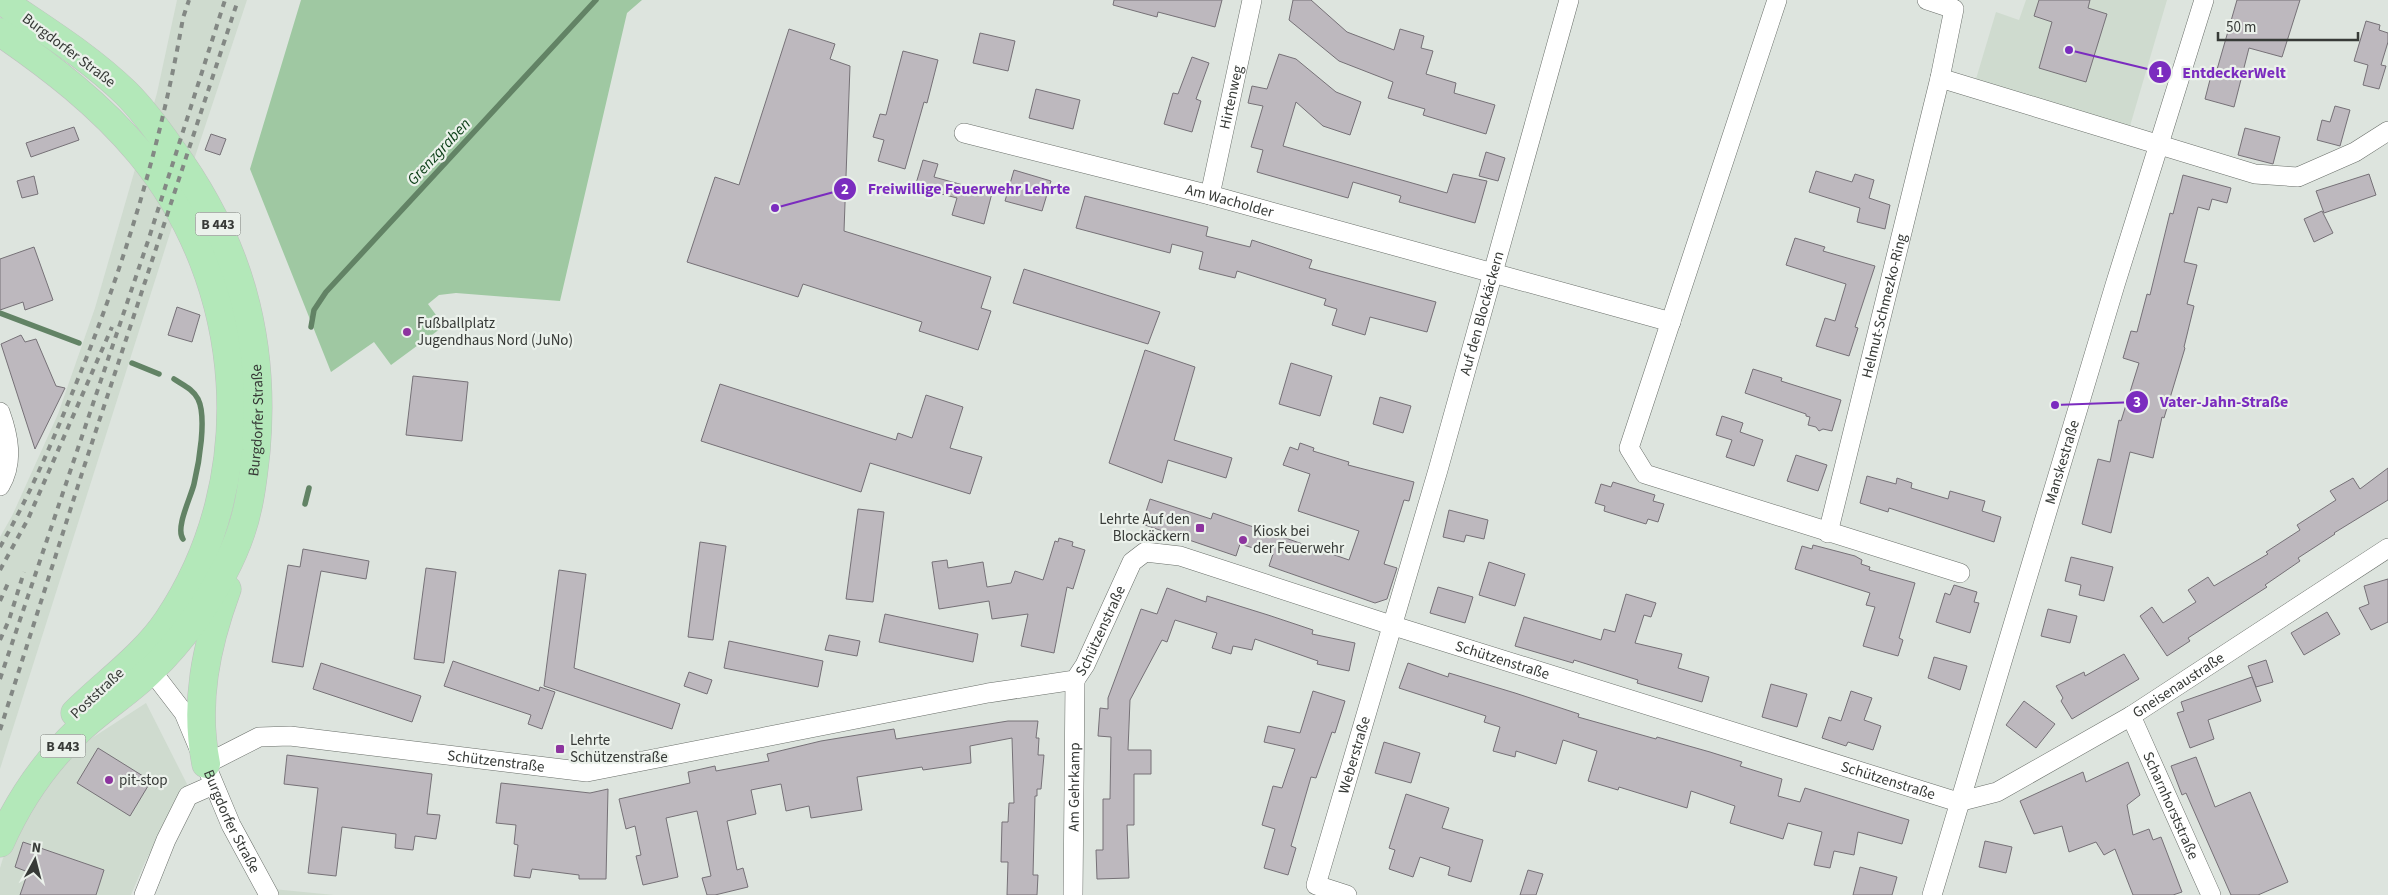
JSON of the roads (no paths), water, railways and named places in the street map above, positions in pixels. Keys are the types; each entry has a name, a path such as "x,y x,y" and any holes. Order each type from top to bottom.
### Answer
{"main road":[{"name":"Burgdorfer Straße","path":"1,0 92,63 126,92 150,119 190,174 220,227 234,263 254,337 258,421 254,466 241,533 212,592 194,619 145,662"},
{"name":"Burgdorfer Straße","path":"0,32 75,86 140,153 178,208 208,271 218,302 230,370 231,403 227,463 221,498 203,555 191,582 145,662"},
{"path":"210,774 201,740 200,714 204,669 214,626 233,572 241,533"},
{"name":"Poststraße","path":"0,838 18,788 47,744 104,684 145,662"},
{"name":"Poststraße","path":"0,844 25,793 58,751 145,662"}],"street":[{"name":"Hirtenweg","path":"1210,195 1252,0"},
{"name":"Auf den Blockäckern","path":"1394,626 1494,274 1569,0"},
{"path":"1776,0 1628,448 1645,474 1960,573"},
{"name":"Helmut-Schmezko-Ring","path":"1828,533 1940,78 1954,8 1927,0"},
{"name":"Manskestraße","path":"1932,895 1958,802 2204,0"},
{"path":"1940,78 2255,174 2298,177 2355,152 2388,131"},
{"name":"Am Wacholder","path":"964,132 1210,195 1494,274"},
{"path":"1494,274 1671,322"},
{"path":"0,412 8,435 9,450 7,466 0,486"},
{"name":"Gneisenaustraße","path":"1958,802 1997,792 2131,716 2388,548"},
{"name":"Schützenstraße","path":"144,895 166,840 188,796 210,774 259,737 290,736 587,772 988,693 1075,680 1085,665 1132,562 1144,552 1180,556 1394,626 1958,802"},
{"name":"Weberstraße","path":"1330,891 1394,626"},
{"name":"Burgdorfer Straße","path":"145,662 184,713 230,824 269,895"},
{"name":"Am Gehrkamp","path":"1073,895 1075,680"},
{"name":"Scharnhorststraße","path":"2131,716 2211,895"}],"waterway":[{"name":"Grenzgraben","path":"311,327 314,310 326,292 596,0"},
{"name":"Grenzgraben","path":"0,313 79,343"},
{"name":"Grenzgraben","path":"132,363 159,374"},
{"name":"Grenzgraben","path":"174,379 196,396 201,407 202,417 198,464 194,484 182,520 181,534 183,539"},
{"name":"Grenzgraben","path":"305,504 309,488"}],"railway":[{"path":"0,547 47,454 107,304 151,163 174,67 183,18 189,0"},
{"path":"0,679 148,241 225,0"},
{"path":"0,730 83,470 238,0"},
{"path":"0,570 28,519 112,327"},
{"path":"0,640 9,620 24,572"},
{"path":"0,601 9,581"}],"place":[{"name":"EntdeckerWelt","path":"2069,50"},
{"name":"Freiwillige Feuerwehr Lehrte","path":"775,208"},
{"name":"Fußballplatz Jugendhaus Nord (JuNo)","path":"407,332"},
{"name":"Vater-Jahn-Straße","path":"2055,405"},
{"name":"Lehrte Auf den Blockäckern","path":"1200,528"},
{"name":"Kiosk bei der Feuerwehr","path":"1243,540"},
{"name":"Lehrte Schützenstraße","path":"560,749"},
{"name":"pit-stop","path":"109,780"}]}
